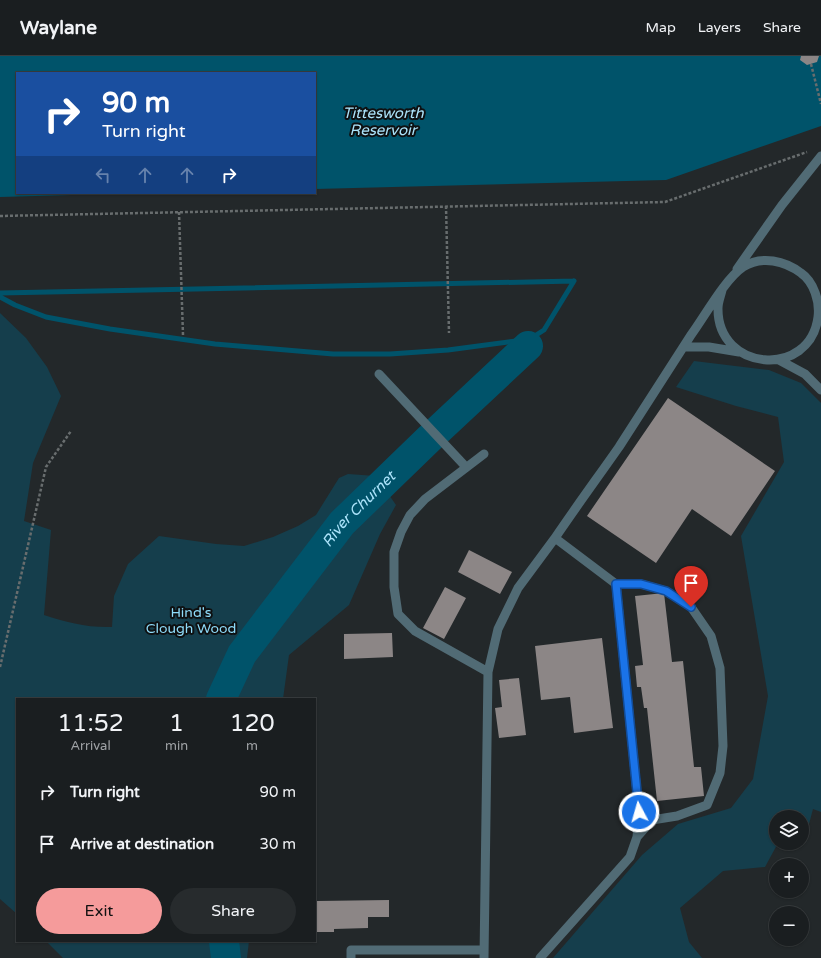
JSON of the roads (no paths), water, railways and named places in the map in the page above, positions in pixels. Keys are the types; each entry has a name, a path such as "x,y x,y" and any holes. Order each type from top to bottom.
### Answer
{"lane":[{"path":"351,958 351,950 484,954 488,672 498,629 518,588 618,448 732,275 817,153"},
{"path":"684,347 709,348 739,352 751,358 765,361 779,360 793,354 805,345 814,332 818,317 818,301 813,286 803,274 790,265 775,261 760,261 745,266 732,275"},
{"path":"722,290 718,306 720,324 727,339 739,352"},
{"path":"779,360 805,374 821,390"},
{"path":"379,374 466,467"},
{"path":"484,454 425,499 410,515 401,532 394,552 394,586 398,614 415,631 488,672"},
{"path":"555,538 616,584 641,584 666,591 691,607 711,636 720,668 723,746 720,773 707,805 677,816 652,820 637,837"},
{"path":"540,958 630,857 637,837 639,812 616,584"}],"water":[{"name":"Tittesworth Reservoir","path":"0,56 821,56 821,126 666,180 316,189 316,72 16,72 16,194 108,194 0,197"}],"waterway":[{"path":"0,293 574,281"},
{"path":"533,337 544,330 574,281"},
{"path":"0,297 15,305 46,317 110,329 215,344 333,354 390,354 448,350 516,341"},
{"name":"River Churnet","path":"221,698 242,654 342,523 528,346"},
{"name":"River Churnet","path":"224,942 226,958"}],"park label":[{"name":"Hind's Clough Wood","path":"191,620"}]}
